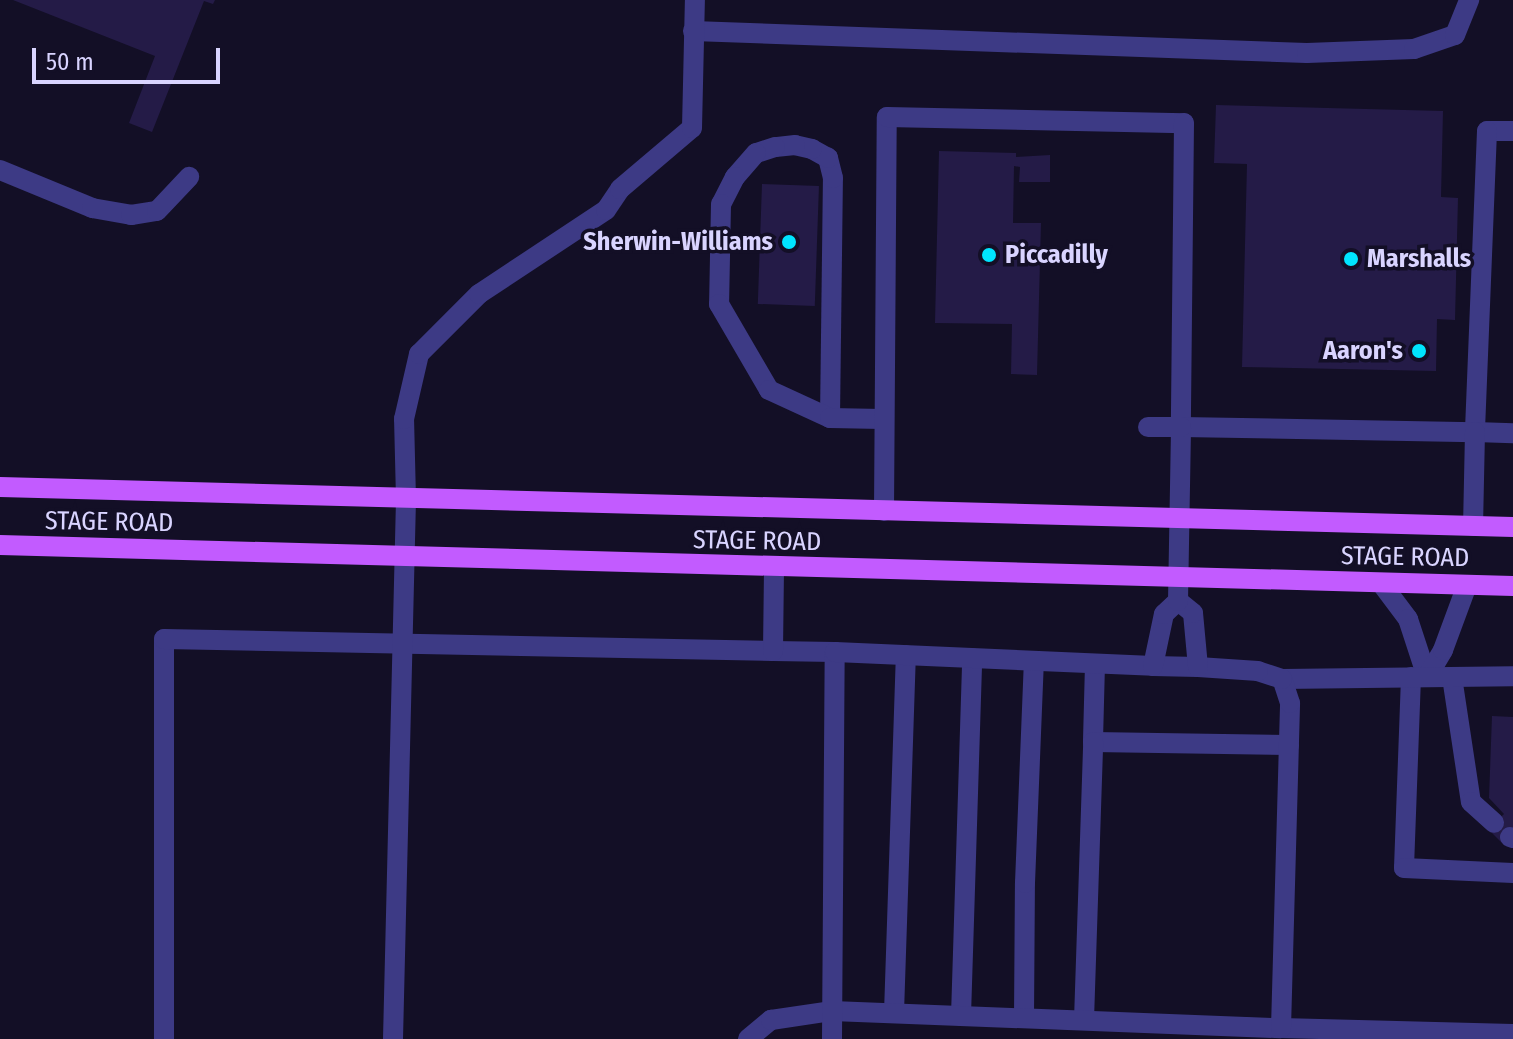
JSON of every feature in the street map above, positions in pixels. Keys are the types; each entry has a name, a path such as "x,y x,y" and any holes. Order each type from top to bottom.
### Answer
{"main road":[{"name":"STAGE ROAD","path":"0,487 1513,527"},
{"name":"STAGE ROAD","path":"0,545 1513,586"}],"lane":[{"path":"393,1039 406,499 404,419 419,354 490,286 606,210 620,189 692,128 695,0"},
{"path":"693,31 1307,53 1414,49 1455,35 1469,0"},
{"path":"884,511 882,419 887,117 1184,123 1178,601 1164,614 1153,666"},
{"path":"1473,526 1487,131 1513,131"},
{"path":"830,418 833,178 828,158 812,149 795,145 775,147 756,153 735,177 721,204 719,304 769,390 830,418 882,419"},
{"path":"0,170 92,208 131,215 157,211 189,177"},
{"path":"1148,427 1513,433"},
{"path":"773,651 774,567"},
{"path":"1381,583 1408,619 1419,677 1404,868 1513,873"},
{"path":"1419,677 1443,650 1467,585"},
{"path":"1178,601 1193,613 1198,667"},
{"path":"164,1039 164,639 835,652 1198,667 1258,671 1282,679 1513,676"},
{"path":"832,1039 835,652"},
{"path":"894,1013 906,655"},
{"path":"961,1016 972,658"},
{"path":"1024,1018 1025,883 1034,661"},
{"path":"1084,1020 1095,664"},
{"path":"1452,677 1471,802 1494,823"},
{"path":"1281,1028 1290,703 1282,679"},
{"path":"1093,742 1289,745"},
{"path":"748,1039 771,1020 832,1011 1281,1028 1328,1034 1513,1034"}],"building":[{"path":"13,0 215,0 213,4 204,1 152,132 129,123 155,56"},
{"name":"Marshalls","path":"1216,105 1443,111 1441,197 1458,198 1455,320 1437,319 1436,371 1242,367 1247,164 1214,163"},
{"name":"Piccadilly","path":"939,151 1016,153 1016,157 1050,155 1050,182 1019,182 1020,167 1014,166 1013,223 1041,223 1037,375 1011,374 1012,324 935,323"},
{"name":"Sherwin-Williams","path":"762,184 819,186 815,306 758,304"},
{"path":"1492,716 1513,717 1513,834 1503,844 1488,829 1504,814 1489,798"}],"place":[{"name":"Sherwin-Williams","path":"789,242"},
{"name":"Piccadilly","path":"989,255"},
{"name":"Marshalls","path":"1351,259"},
{"name":"Aaron's","path":"1419,351"}]}
